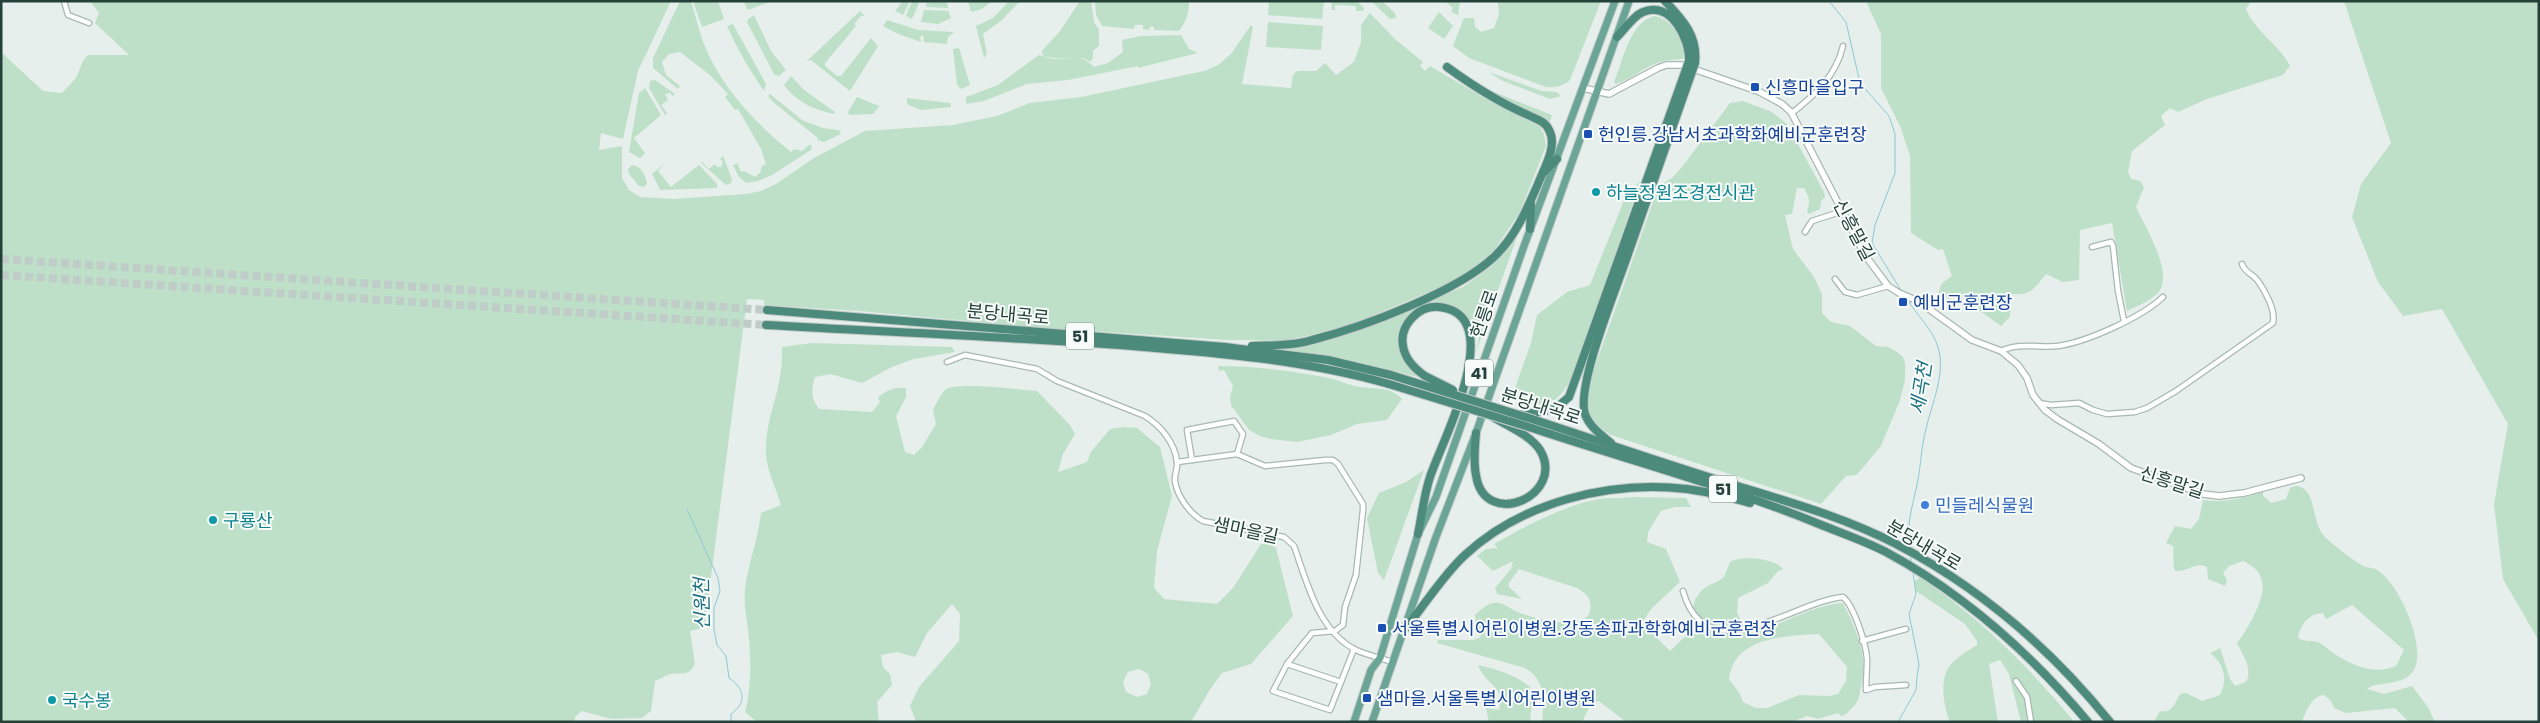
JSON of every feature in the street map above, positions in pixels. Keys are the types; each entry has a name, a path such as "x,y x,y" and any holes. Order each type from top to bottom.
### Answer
{"highway":[{"path":"1535,420 1555,409 1569,397 1625,253 1692,62 1695,45 1692,34 1666,1"},
{"path":"1617,37 1638,15 1649,10 1657,10 1669,16 1681,28 1688,44 1692,62"},
{"path":"1225,346 1285,345 1311,341 1360,325 1463,281 1497,254 1522,220 1532,199 1552,145 1548,128 1540,120 1491,98 1447,67"},
{"path":"1541,176 1556,159"},
{"path":"1530,229 1532,199"},
{"path":"1614,445 1594,428 1586,417 1583,398 1588,373 1625,253"},
{"path":"1418,534 1429,479 1464,394 1472,350 1470,330 1462,317 1453,311 1430,307 1418,312 1406,326 1402,340 1405,354 1412,365 1421,373 1464,394"},
{"name":"분당내곡로","path":"767,310 1225,346 1328,360 1464,394 1794,514 1885,551 1992,624 2060,688 2088,722"},
{"name":"분당내곡로","path":"766,325 1042,339 1188,351 1327,367 1389,384 1493,418 1535,420 1813,510 1863,528 1910,552 1945,572 1995,607 2028,635 2069,674 2110,722"},
{"path":"1476,433 1476,476 1480,488 1491,500 1506,505 1519,503 1532,495 1542,483 1545,469 1541,452 1527,438 1493,418"},
{"path":"1405,629 1464,556 1503,527 1540,508 1574,498 1618,489 1687,489 1794,514"}],"main road":[{"name":"헌릉로","path":"1354,722 1371,670 1380,658 1418,534 1436,497 1530,229 1615,1"},
{"name":"헌릉로","path":"1372,722 1436,537 1476,433 1629,1"}],"street":[{"path":"64,1 68,15 89,23"},
{"path":"1792,113 1822,86 1834,71 1843,46"},
{"name":"신흥말길","path":"1597,92 1609,94 1648,72 1666,65 1682,65 1771,97 1792,113 1865,255 1888,286 1918,301 1972,340 2001,352 2018,365 2027,378 2033,395 2057,420 2099,444 2131,468 2203,494 2219,496 2244,493 2301,478"},
{"path":"1583,88 1597,92"},
{"path":"1805,232 1812,221 1843,211"},
{"path":"2092,247 2111,242 2113,246 2118,292 2124,321"},
{"path":"2039,403 2051,405 2079,403 2092,410 2107,414 2135,412 2154,405 2176,391 2273,322 2275,317 2258,280 2247,272 2242,264"},
{"path":"1835,279 1846,292 1857,295 1888,286"},
{"path":"2001,352 2009,347 2066,344 2107,330 2155,305 2163,297"},
{"name":"샘마을길","path":"946,362 965,355 1037,369 1057,381 1145,416 1158,424 1168,437 1177,462 1174,479 1178,492 1196,518 1284,537 1290,541 1294,546 1316,606 1335,631 1354,649 1392,662"},
{"path":"1192,460 1187,430 1234,421 1243,434 1237,454"},
{"path":"1177,462 1237,454 1265,466 1333,460 1362,504 1356,575 1345,607 1343,625 1335,631 1312,633 1287,664 1273,691 1330,710 1354,649"},
{"path":"1683,591 1693,614 1706,625 1721,630 1755,628 1826,600 1843,597 1852,608 1867,656 1866,690 1875,687 1906,685"},
{"path":"1862,641 1906,629"},
{"path":"1287,664 1341,682"},
{"path":"2016,681 2027,697 2031,722"}],"green space":[{"path":"90,1 671,1 638,71 623,139 601,133 599,150 622,146 622,178 629,190 640,197 673,199 746,194 761,191 776,184 814,158 865,131 953,125 997,116 1030,103 1081,97 1204,71 1218,65 1231,54 1251,25 1253,27 1242,84 1291,88 1293,75 1297,71 1316,71 1325,63 1336,75 1354,62 1361,42 1361,25 1370,13 1395,39 1423,62 1420,66 1425,71 1430,66 1493,103 1537,122 1544,134 1546,146 1520,212 1495,249 1484,260 1450,283 1343,328 1287,340 1228,340 1045,328 859,311 764,305 764,300 747,299 705,623 699,629 690,631 695,664 687,673 667,675 655,681 651,711 642,718 611,719 582,711 575,717 575,722 1,722 1,52 43,91 62,93 76,78 83,61 88,55 129,55 95,23 99,13"},
{"path":"680,1 691,1 703,42 710,58 740,103 764,129 791,152 794,149 802,151 810,144 811,150 772,175 758,181 746,183 739,177 733,165 737,163 741,172 744,171 755,177 760,173 762,166 766,164 761,149 738,109 735,110 725,97 728,94 710,75 680,52 669,54 662,62 666,75 680,86 678,89 653,68 653,58"},
{"path":"693,1 718,1 724,19 702,27"},
{"path":"743,1 772,1 748,10"},
{"path":"903,1 910,1 903,15 895,11"},
{"path":"912,1 919,3 912,19 906,16"},
{"path":"927,1 947,1 948,8 926,7"},
{"path":"968,1 992,1 982,9 971,12"},
{"path":"1009,1 1020,1 1002,20 983,34 987,54 984,58 976,26 993,18"},
{"path":"1080,1 1091,1 1094,22 1099,30 1099,46 1093,51 1093,58 1090,62 1084,58 1078,58 1084,59 1094,67 1108,63 1123,52 1122,40 1141,36 1181,35 1189,49 1198,53 1138,68 1138,66 1068,80 1027,84 984,101 966,104 966,97 998,85 1039,55 1052,59 1076,58 1043,56 1042,51 1060,31"},
{"path":"1095,1 1189,1 1187,17 1179,31 1154,30 1154,27 1150,27 1149,30 1143,29 1143,25 1135,25 1134,29 1102,26 1096,15"},
{"path":"1269,1 1324,1 1322,19 1268,15"},
{"path":"1331,1 1357,1 1364,8 1363,11 1356,11 1356,6 1335,5 1335,10 1332,10"},
{"path":"1371,1 1382,1 1395,13 1396,18 1390,19"},
{"path":"1445,1 1460,1 1458,15 1451,12 1453,8"},
{"path":"1498,1 1601,1 1570,80 1559,86 1546,87 1469,58 1453,46 1464,18 1474,18 1475,27 1481,32 1494,28 1499,14"},
{"path":"1866,1 2251,1 2246,9 2250,17 2261,32 2286,58 2290,66 2283,75 2207,99 2178,112 2170,108 2161,116 2165,125 2132,151 2128,172 2131,179 2140,181 2144,187 2136,207 2157,250 2163,274 2162,285 2155,296 2127,311 2112,223 2080,230 2079,280 2063,282 2046,274 2027,293 2010,294 2005,297 2010,304 2010,317 2001,326 1955,293 1950,300 1938,294 1942,283 1952,276 1943,249 1938,250 1911,233 1910,156 1901,128 1881,88 1881,34"},
{"path":"2344,1 2539,1 2539,641 2503,579 2494,504 2508,424 2442,309 2403,316 2378,282 2352,217 2361,184 2391,143"},
{"path":"924,10 948,11 951,18 938,24 921,22"},
{"path":"860,11 865,16 861,16 854,24 856,26 825,63 825,66 837,76 841,76 871,38 878,46 850,91 811,60 807,61"},
{"path":"1439,12 1453,26 1444,39 1428,28"},
{"path":"754,15 771,51 786,70 779,76 774,74 747,22"},
{"path":"1654,16 1667,21 1676,31 1682,44 1684,58 1654,64 1616,84 1614,82 1633,34 1645,20"},
{"path":"887,20 918,30 954,32 948,37 947,44 924,42 923,35 920,37 921,42 898,34 883,26"},
{"path":"1268,22 1323,26 1321,50 1266,47"},
{"path":"733,24 766,84 764,91 731,35 727,26"},
{"path":"959,48 970,85 961,89 957,85 953,49"},
{"path":"1488,72 1542,91 1557,92 1561,96 1550,99 1503,81"},
{"path":"791,76 804,90 835,112 834,114 813,108 794,96 784,85"},
{"path":"655,80 675,94 673,96 670,93 665,94 668,100 661,105 667,113 665,115 649,88 650,81"},
{"path":"1479,86 1552,115 1549,124"},
{"path":"645,88 661,115 634,138 645,153 640,158 629,152 639,93"},
{"path":"770,94 802,120 823,128 839,130 841,134 824,142 817,140 818,138 773,102 768,96"},
{"path":"857,97 879,106 882,103 873,114 849,115 848,112"},
{"path":"907,98 950,103 951,107 921,110 907,104"},
{"path":"1743,101 1772,112 1787,124 1824,192 1825,197 1821,201 1820,209 1809,214 1807,211 1809,199 1807,194 1804,188 1797,188 1792,214 1785,215 1793,249 1814,277 1822,294 1822,313 1831,322 1850,326 1876,346 1888,347 1897,352 1903,357 1905,363 1905,380 1900,400 1881,446 1856,475 1846,476 1821,504 1611,435 1594,421 1589,411 1587,389 1659,185 1672,178 1682,167 1730,103"},
{"path":"723,156 732,179 731,183 726,185 701,163 709,169 715,164 717,167 721,167 723,162 720,159"},
{"path":"665,163 658,171 671,187 699,165 717,184 717,188 660,190 652,174"},
{"path":"632,165 638,167 646,177 647,184 644,187 639,186 629,174 628,169"},
{"path":"1640,181 1575,373 1569,384 1557,398 1543,404 1534,404 1512,396 1531,343 1537,315 1567,292 1590,285 1625,198"},
{"path":"1518,234 1476,352 1481,328 1475,326 1460,310 1449,304 1428,304 1416,311 1405,323 1400,332 1400,350 1409,366 1426,379 1361,363 1282,349 1335,339 1463,287 1492,266"},
{"path":"812,343 952,347 955,352 914,359 892,367 862,383 830,374 815,377 812,394 819,409 872,412 880,402 878,398 884,393 898,388 906,388 906,397 896,416 905,452 914,455 922,447 936,424 933,410 941,394 951,387 974,386 1037,391 1070,425 1075,434 1063,454 1058,472 1087,462 1091,452 1110,429 1137,428 1160,447 1172,496 1157,551 1154,588 1164,599 1217,604 1233,588 1261,544 1269,543 1276,548 1293,616 1251,664 1222,673 1191,722 916,722 910,706 919,687 959,641 960,614 952,604 927,633 915,657 897,652 881,655 883,667 890,674 892,685 877,702 879,722 757,722 745,712 750,666 745,608 746,580 761,513 781,505 768,467 766,443 782,365 782,347","holes":["1139,669 1148,674 1151,684 1147,694 1137,697 1126,692 1123,682 1128,672"]},
{"path":"1218,366 1260,368 1315,375 1355,386 1386,390 1402,399 1387,420 1357,424 1331,435 1297,442 1271,439 1249,430 1231,405 1230,397 1233,386 1224,370 1219,371"},
{"path":"1424,470 1384,580 1378,573 1367,518 1379,493 1406,482"},
{"path":"2296,486 2303,488 2308,493 2321,532 2326,538 2358,563 2375,569 2386,577 2403,603 2410,620 2417,652 2416,665 2410,675 2399,681 2376,685 2367,689 2384,694 2412,686 2428,707 2435,722 2409,722 2395,708 2346,713 2334,708 2331,701 2324,695 2313,701 2302,722 2154,722 2160,711 2164,712 2173,707 2180,694 2186,693 2202,701 2220,695 2224,683 2223,672 2219,662 2210,653 2220,648 2230,679 2235,686 2246,682 2248,667 2237,643 2255,613 2263,587 2261,577 2257,571 2243,561 2229,566 2223,573 2227,580 2225,586 2208,579 2207,567 2203,565 2176,571 2174,569 2173,546 2166,543 2175,526 2191,529 2199,519 2203,500 2234,499 2249,496 2263,490 2263,496 2271,503 2286,499 2290,488","holes":["2352,605 2404,650 2396,666 2379,670 2363,668 2348,662 2322,644 2298,638 2303,625 2309,618 2323,613 2326,619"]},
{"path":"1630,497 1686,498 1691,507 1675,507 1661,511 1648,532 1647,542 1666,549 1680,582 1651,609 1642,623 1670,651 1694,628 1692,611 1695,600 1701,591 1724,577 1730,562 1750,558 1773,562 1783,569 1778,571 1768,583 1738,598 1737,612 1746,633 1771,626 1818,608 1843,603 1857,633 1863,664 1859,697 1849,711 1841,716 1838,713 1818,719 1807,716 1792,722 1626,722 1599,701 1591,704 1582,722 1542,722 1542,692 1537,679 1532,673 1525,668 1437,643 1438,640 1473,640 1481,637 1476,626 1475,615 1492,603 1502,604 1520,613 1539,619 1575,622 1584,619 1590,612 1590,602 1587,595 1577,588 1519,569 1509,583 1509,587 1522,599 1497,594 1495,588 1511,569 1513,561 1493,571 1477,556 1486,549 1498,548 1494,544 1550,515 1582,503","holes":["1819,634 1847,667 1846,681 1838,694 1829,696 1799,695 1767,708 1756,708 1743,702 1740,694 1729,679 1733,665 1741,654 1751,646 1764,641 1792,636"]},
{"path":"1920,577 1983,626 2021,662 2074,722 2021,722 2009,674 2000,660 1989,664 1998,722 1950,722 1943,687 1946,673 1954,661 1977,645 1977,641 1965,624 1916,591 1914,582"},
{"path":"1478,665 1505,673 1530,687 1532,703 1530,722 1489,722 1486,708 1499,710 1499,695 1494,686 1481,672"}],"waterway":[{"name":"세곡천","path":"1829,1 1846,22 1860,83 1889,116 1895,134 1895,173 1875,225 1872,243 1902,292"},
{"name":"세곡천","path":"1907,299 1936,341 1940,357 1939,378 1924,436 1910,516 1910,549"},
{"name":"신원천","path":"687,509 718,578 720,591 714,608 714,629 717,645 726,656 729,678 738,686 742,695 740,705 731,714 731,722"},
{"name":"세곡천","path":"1910,555 1912,564"},
{"name":"세곡천","path":"1898,722 1916,690 1919,664 1909,614 1916,594 1913,572"}],"tunnel":[{"path":"1,259 767,310"},
{"path":"1,275 766,325"}],"place":[{"name":"신흥마을입구","path":"1755,87"},
{"name":"헌인릉.강남서초과학화예비군훈련장","path":"1588,134"},
{"name":"하늘정원조경전시관","path":"1596,192"},
{"name":"예비군훈련장","path":"1903,302"},
{"name":"민들레식물원","path":"1925,505"},
{"name":"구룡산","path":"213,520"},
{"name":"서울특별시어린이병원.강동송파과학화예비군훈련장","path":"1382,628"},
{"name":"샘마을.서울특별시어린이병원","path":"1367,698"},
{"name":"국수봉","path":"52,700"}]}
